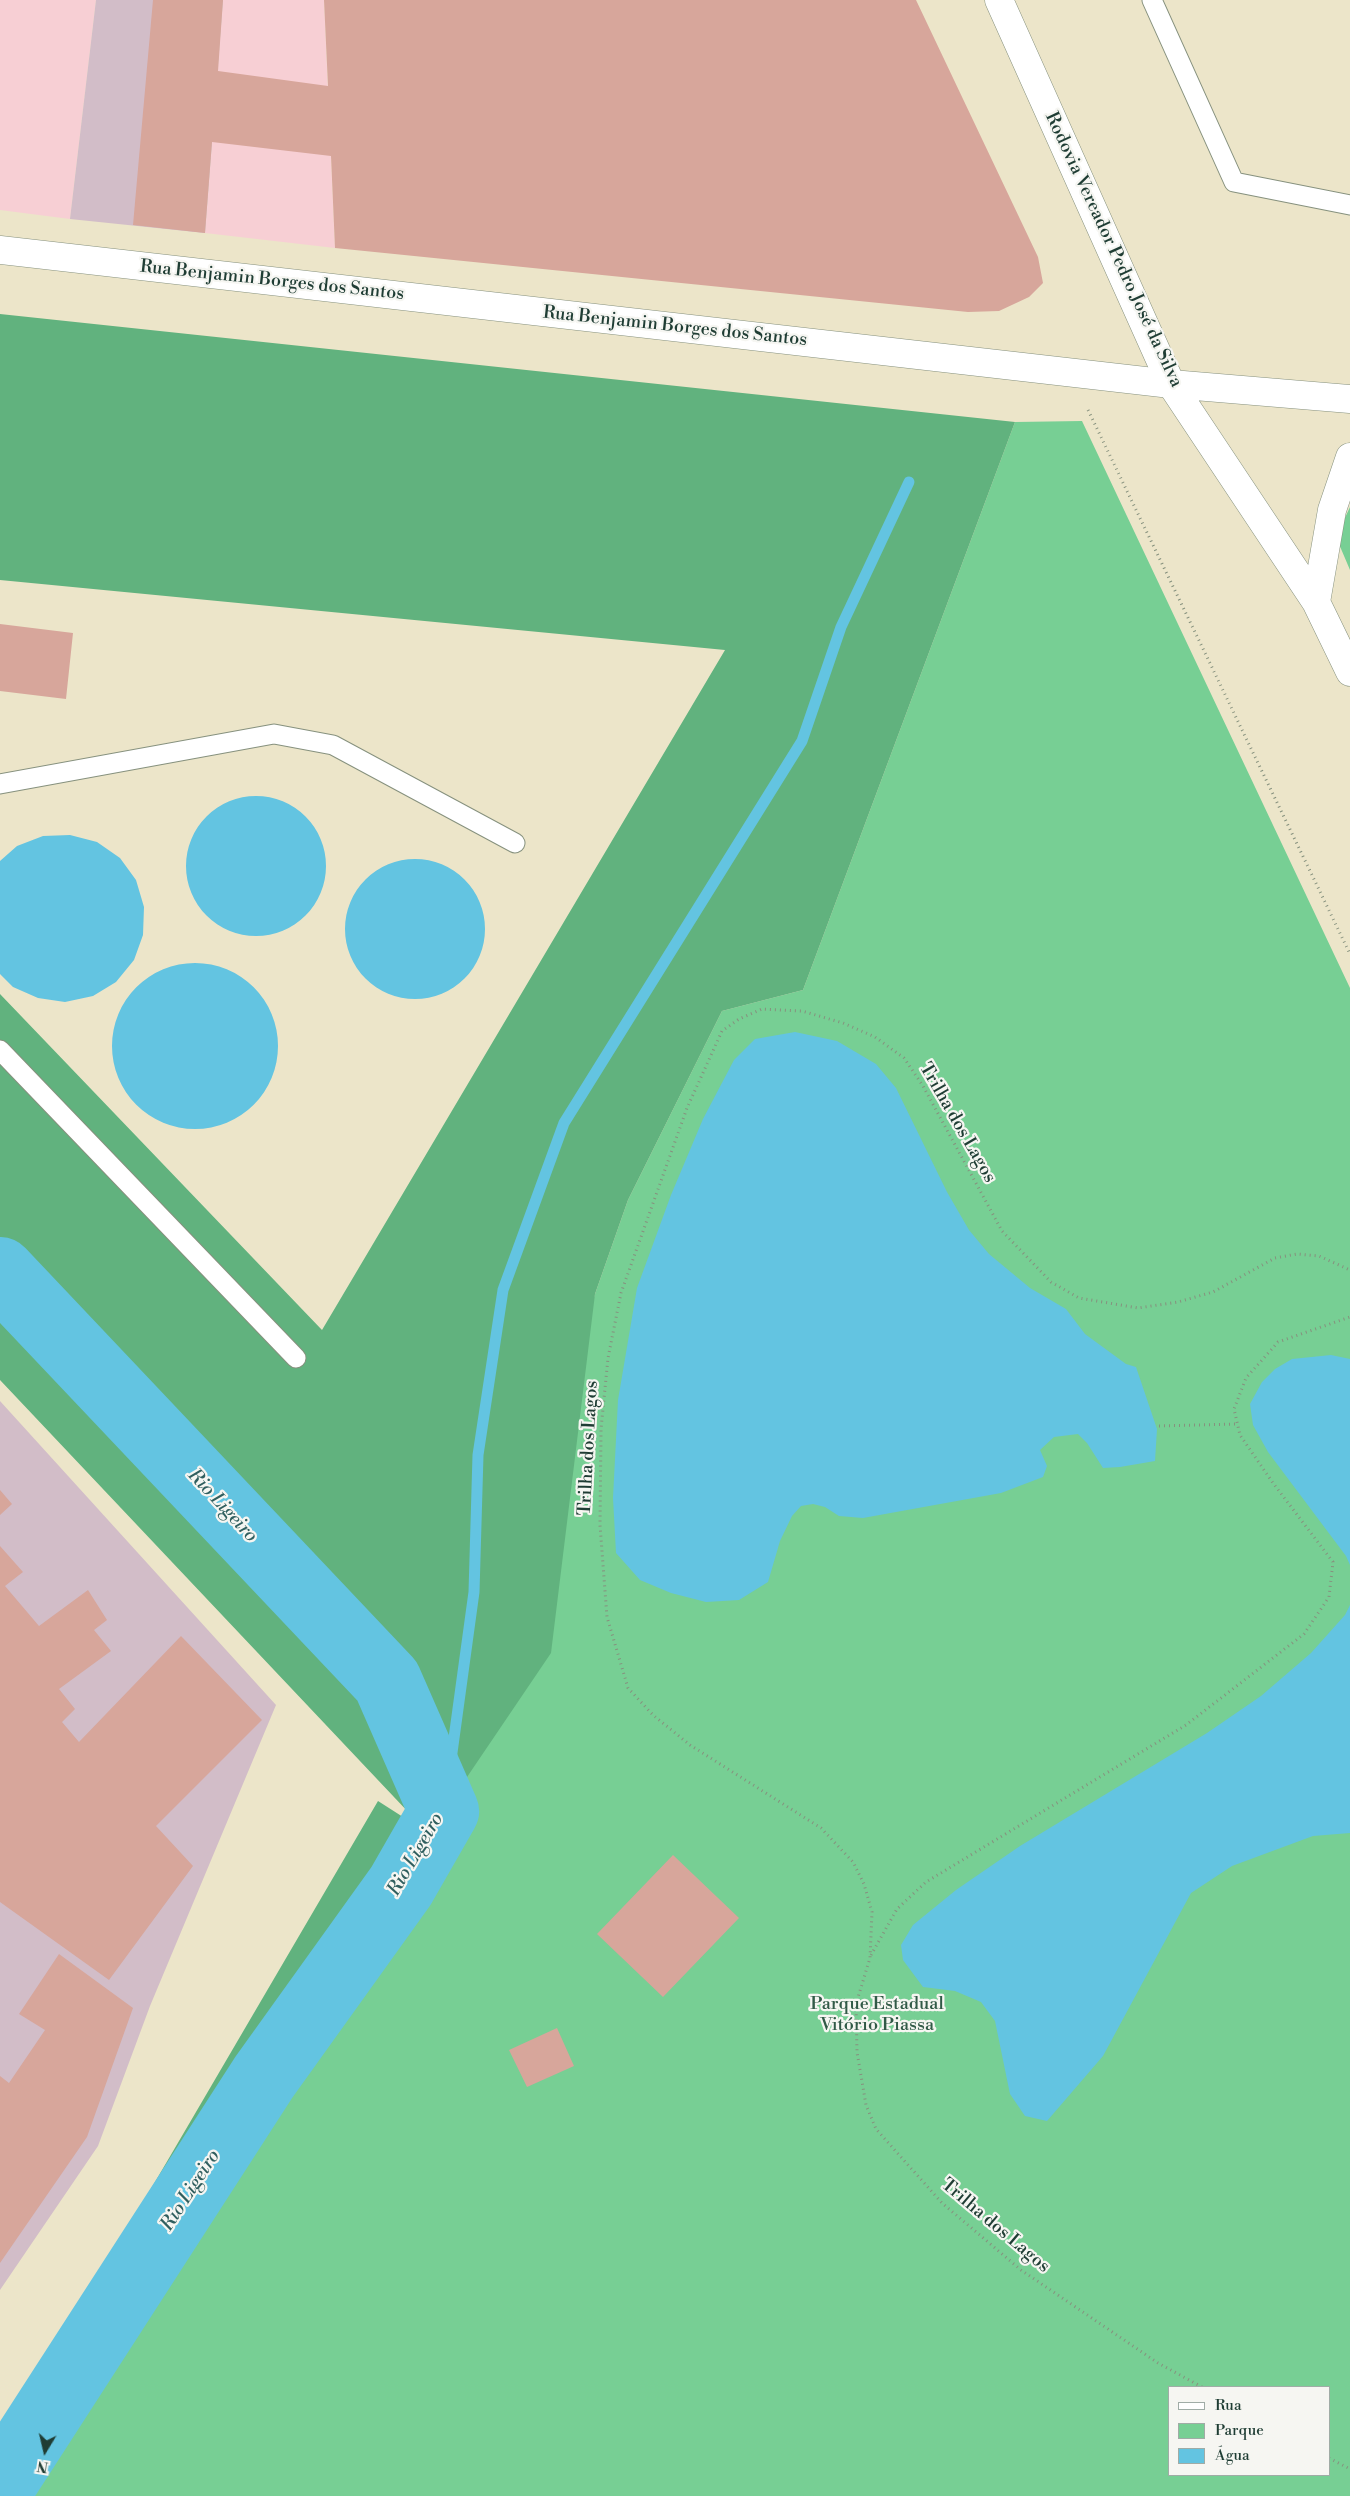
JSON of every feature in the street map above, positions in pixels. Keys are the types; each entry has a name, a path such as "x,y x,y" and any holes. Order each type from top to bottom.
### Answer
{"street":[{"name":"Rodovia Vereador Pedro José da Silva","path":"999,0 1171,384 1316,602 1350,672"},
{"name":"Rua Benjamin Borges dos Santos","path":"0,250 1171,384 1350,399"},
{"path":"1316,602 1332,510 1350,457"}],"lane":[{"path":"1152,0 1234,182 1350,205"},
{"path":"0,784 274,734 333,745 515,844"},
{"path":"0,1050 296,1358"}],"path":[{"path":"1069,371 1350,954"},
{"name":"Trilha dos Lagos","path":"1200,2386 1158,2363 1022,2270 942,2203 876,2129 866,2105 857,2052 856,2004 870,1958 872,1912 864,1884 853,1862 821,1828 690,1745 653,1715 628,1688 607,1617 600,1525 601,1429 608,1358 621,1293 658,1184 687,1108 722,1031 739,1019 762,1009 802,1011 843,1023 875,1038 904,1058 923,1086 1002,1231 1051,1282 1079,1298 1138,1308 1178,1302 1213,1292 1275,1258 1296,1254 1319,1256 1350,1270"},
{"path":"870,1958 897,1909 926,1882 1186,1725 1304,1634 1329,1597 1333,1562 1273,1483 1240,1435 1234,1409 1246,1378 1278,1342 1350,1317"},
{"path":"1159,1426 1237,1424"},
{"path":"1330,2459 1350,2469"}],"shaded area":[{"path":"0,0 96,0 70,219 0,210"},
{"path":"96,0 223,0 205,233 70,219"},
{"path":"223,0 324,0 335,248 205,233"},
{"path":"0,1401 276,1705 150,2006 98,2146 0,2290"}],"green space":[{"path":"0,314 1015,422 803,990 722,1011 628,1200 595,1294 551,1653 444,1811 401,1886 0,2488 0,2431 131,2223 378,1801 428,1833 0,1380 0,994 322,1330 725,650 0,580"},
{"name":"Parque Estadual Vitório Piassa","path":"1082,421 1350,988 1350,2496 0,2496 0,2487 401,1886 444,1811 595,1294 628,1200 722,1011 803,990 1015,422"},
{"path":"1350,507 1350,570 1336,537"}],"water":[{"path":"256,796 270,797 283,801 306,816 321,839 325,852 325,880 321,893 306,916 283,931 270,935 256,936 242,935 229,931 206,916 191,893 187,880 186,866 187,852 191,839 206,816 229,801 242,797"},
{"path":"70,835 97,842 120,858 136,880 144,907 143,935 134,960 116,982 93,996 65,1002 38,998 13,987 0,974 0,861 17,846 43,836"},
{"path":"415,859 429,860 442,864 465,879 480,902 484,915 484,943 480,956 465,979 442,994 429,998 415,999 401,998 388,994 365,979 350,956 346,943 345,929 346,915 350,902 365,879 388,864 401,860"},
{"path":"203,963 219,966 234,972 254,987 272,1014 277,1030 277,1062 272,1078 254,1105 234,1120 219,1126 187,1129 171,1126 156,1120 131,1099 121,1085 115,1070 112,1038 115,1022 121,1007 142,982 156,972 171,966"},
{"path":"795,1032 837,1041 876,1064 896,1088 947,1192 969,1230 989,1254 1030,1288 1066,1309 1085,1334 1126,1364 1136,1367 1157,1429 1155,1461 1103,1468 1087,1443 1078,1434 1054,1437 1040,1450 1047,1466 1043,1477 1001,1493 863,1518 839,1516 825,1507 813,1504 801,1506 792,1516 780,1541 768,1582 739,1600 706,1602 671,1593 640,1580 616,1553 613,1498 618,1400 637,1288 671,1195 703,1119 734,1060 755,1039"},
{"path":"1331,1355 1350,1359 1350,1565 1346,1556 1268,1452 1253,1425 1250,1404 1262,1382 1275,1369 1292,1359"},
{"path":"1350,1605 1350,1833 1313,1836 1232,1866 1191,1893 1103,2056 1047,2121 1025,2116 1010,2094 995,2021 981,2002 955,1991 923,1987 903,1960 901,1945 913,1925 956,1890 1020,1846 1207,1733 1261,1696 1311,1653 1345,1615"}],"building":[{"path":"153,0 223,0 218,71 328,86 324,0 916,0 1038,257 1043,283 1029,297 999,311 968,312 335,248 331,156 212,142 205,233 133,225"},
{"path":"0,624 73,633 66,699 0,691"},
{"path":"0,1490 12,1504 0,1515"},
{"path":"0,1546 23,1572 5,1586 39,1626 88,1590 107,1620 94,1630 111,1651 59,1689 75,1709 62,1722 79,1742 181,1636 262,1720 156,1826 193,1866 109,1980 0,1902"},
{"path":"673,1855 739,1918 663,1997 597,1934"},
{"path":"59,1954 133,2008 87,2137 0,2263 0,2076 9,2083 45,2030 19,2014"},
{"path":"557,2028 574,2066 527,2087 509,2050"}],"waterway":[{"path":"444,1811 474,1592 478,1455 503,1290 564,1123 802,741 841,627 909,482"},
{"name":"Rio Ligeiro","path":"0,1272 387,1681 444,1811 401,1886 264,2077 0,2486"}]}
